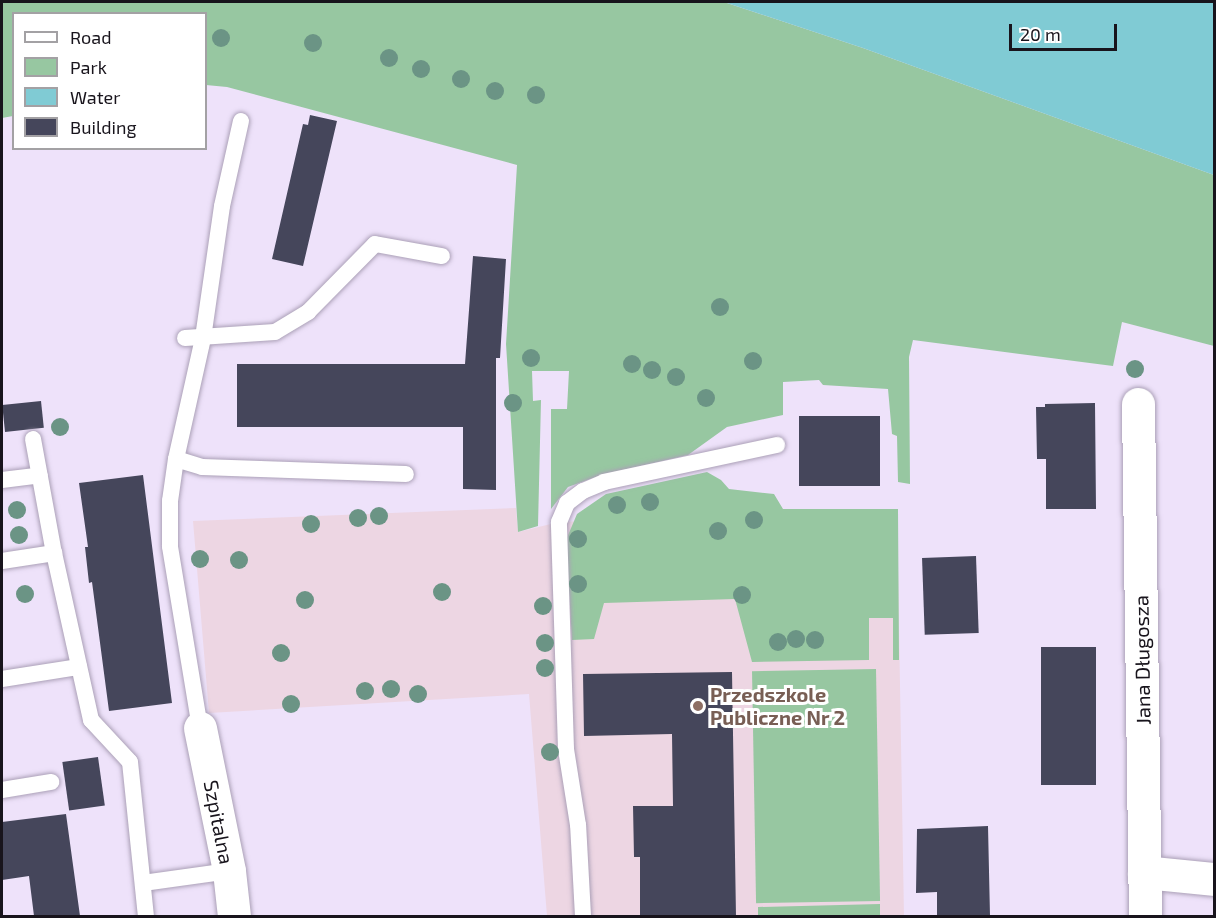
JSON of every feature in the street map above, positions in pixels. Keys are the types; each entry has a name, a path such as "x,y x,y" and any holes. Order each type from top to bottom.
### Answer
{"street":[{"name":"Jana Długosza","path":"1138,404 1145,916"},
{"name":"Szpitalna","path":"200,728 229,871 234,916"},
{"path":"1144,872 1215,879"}],"lane":[{"path":"200,728 170,546 170,501 176,459 203,338 222,206 241,121"},
{"path":"185,338 275,332 308,312 375,244 442,256"},
{"path":"33,439 54,553 91,720 129,762 146,916"},
{"path":"583,916 578,825 566,749 559,522 567,502 583,491 604,482 777,445"},
{"path":"176,459 202,467 406,474"},
{"path":"2,480 40,476"},
{"path":"2,561 54,553"},
{"path":"2,679 79,667"},
{"path":"2,790 51,782"},
{"path":"143,883 229,871"}],"shaded area":[{"path":"516,508 518,532 559,522 897,511 904,916 547,916 529,694 209,713 193,521"}],"green space":[{"path":"2,2 724,2 863,48 1214,175 1214,346 1122,322 1113,366 913,340 909,357 910,484 898,482 897,436 892,434 888,389 823,385 819,380 783,382 783,415 727,427 688,455 601,475 568,487 551,509 551,409 567,409 569,371 532,371 533,401 541,400 538,526 518,532 506,344 517,165 227,87 207,85 207,12 12,12 12,116 2,118"},
{"path":"707,472 721,480 729,489 774,494 783,509 898,509 899,660 893,660 893,618 869,618 869,660 752,662 735,599 604,603 594,639 572,640 566,540 577,514 606,494"},
{"path":"876,669 880,901 756,903 752,671"},
{"path":"880,904 880,916 758,916 758,907"}],"water":[{"path":"724,2 1214,2 1214,175 863,48"}],"building":[{"path":"310,115 337,121 303,266 272,259 303,124 308,125"},
{"path":"473,256 506,259 500,358 496,358 496,490 463,489 463,427 237,427 237,364 465,364"},
{"path":"41,401 44,428 5,432 2,405"},
{"path":"1095,403 1096,509 1046,509 1046,459 1037,459 1036,407 1045,407 1045,404"},
{"path":"799,416 880,416 880,486 799,486"},
{"path":"143,475 172,703 109,711 92,582 89,583 85,547 88,547 79,483"},
{"path":"976,556 979,633 925,635 922,558"},
{"path":"1041,647 1096,647 1096,785 1041,785"},
{"path":"732,672 736,916 640,916 640,857 634,857 633,806 673,806 672,734 584,736 583,674"},
{"path":"98,757 105,806 69,811 62,762"},
{"path":"66,814 80,916 34,916 29,876 2,880 2,822"},
{"path":"988,826 990,916 937,916 937,892 916,893 917,829"}],"place":[{"name":"Przedszkole Publiczne Nr 2","path":"698,706"}]}
